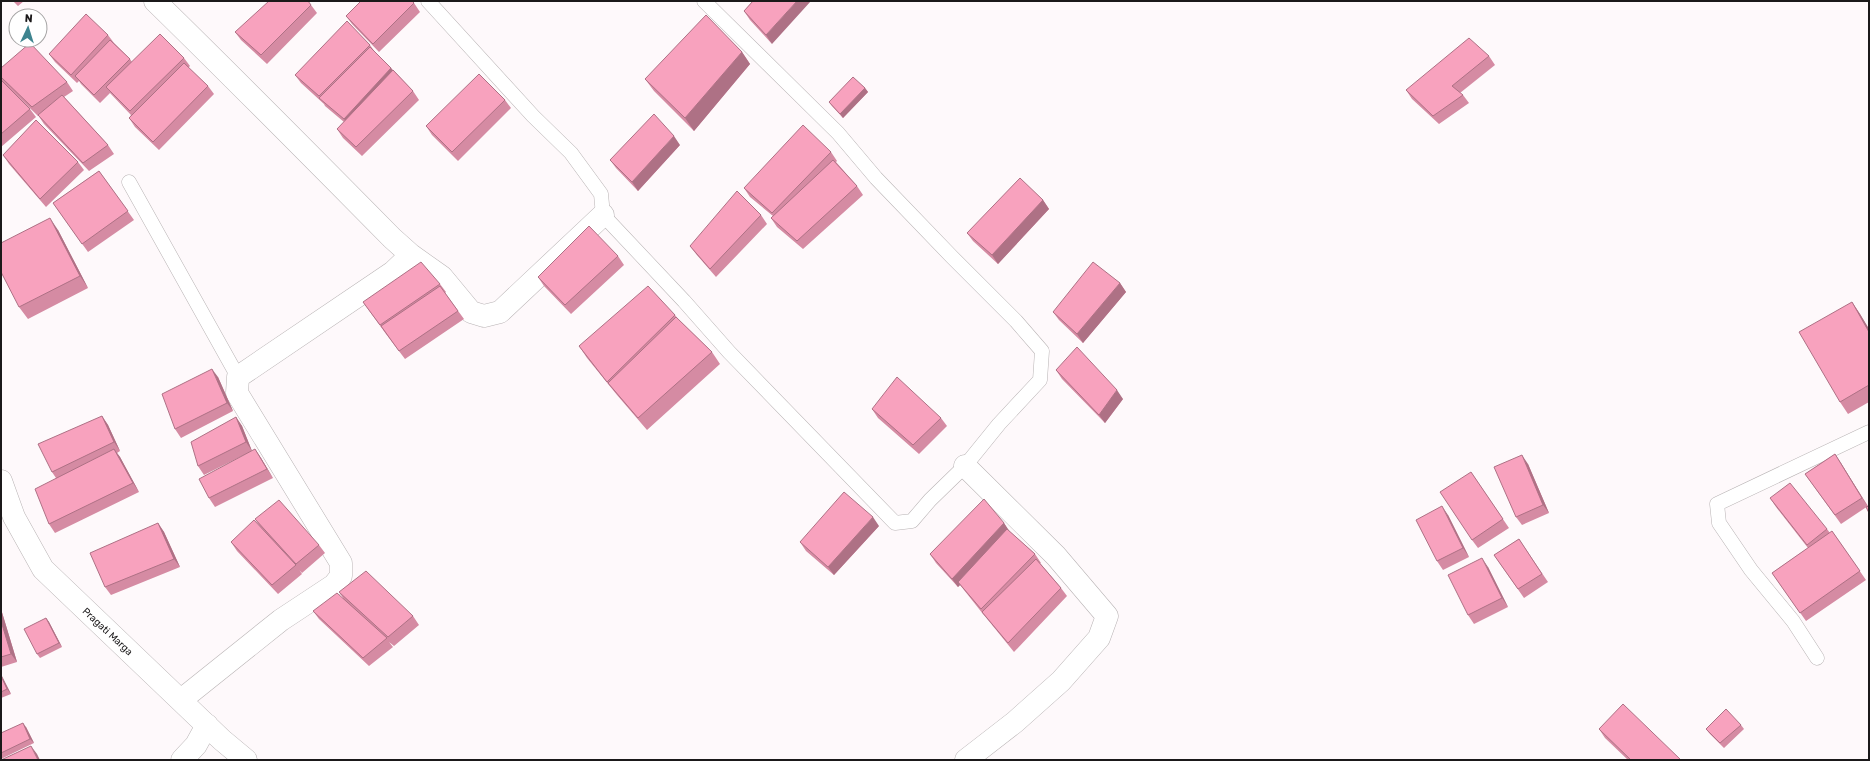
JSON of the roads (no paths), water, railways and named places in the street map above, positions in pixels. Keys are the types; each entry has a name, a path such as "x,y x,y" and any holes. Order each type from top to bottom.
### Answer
{"street":[{"path":"155,1 226,70 239,86 264,108 392,238 411,255 442,277 471,312 484,316 500,312 604,215"},
{"path":"181,700 281,620 334,585 341,576 340,563 237,393 238,377 394,272 411,255"},
{"path":"965,466 1056,556 1107,616 1099,638 1061,681 1015,722 966,760"},
{"name":"Pragati Marga","path":"1,481 14,517 43,569 207,725 246,760"},
{"path":"182,760 196,745 207,725"}],"lane":[{"path":"428,1 533,116 571,153 601,194 604,215 734,358 895,523 912,521 930,500 965,466 999,424 1040,380 1042,351 1016,321 876,178 838,133 704,1"},
{"path":"129,182 238,377"},
{"path":"1817,658 1793,621 1751,570 1719,523 1717,504 1869,432"}]}
